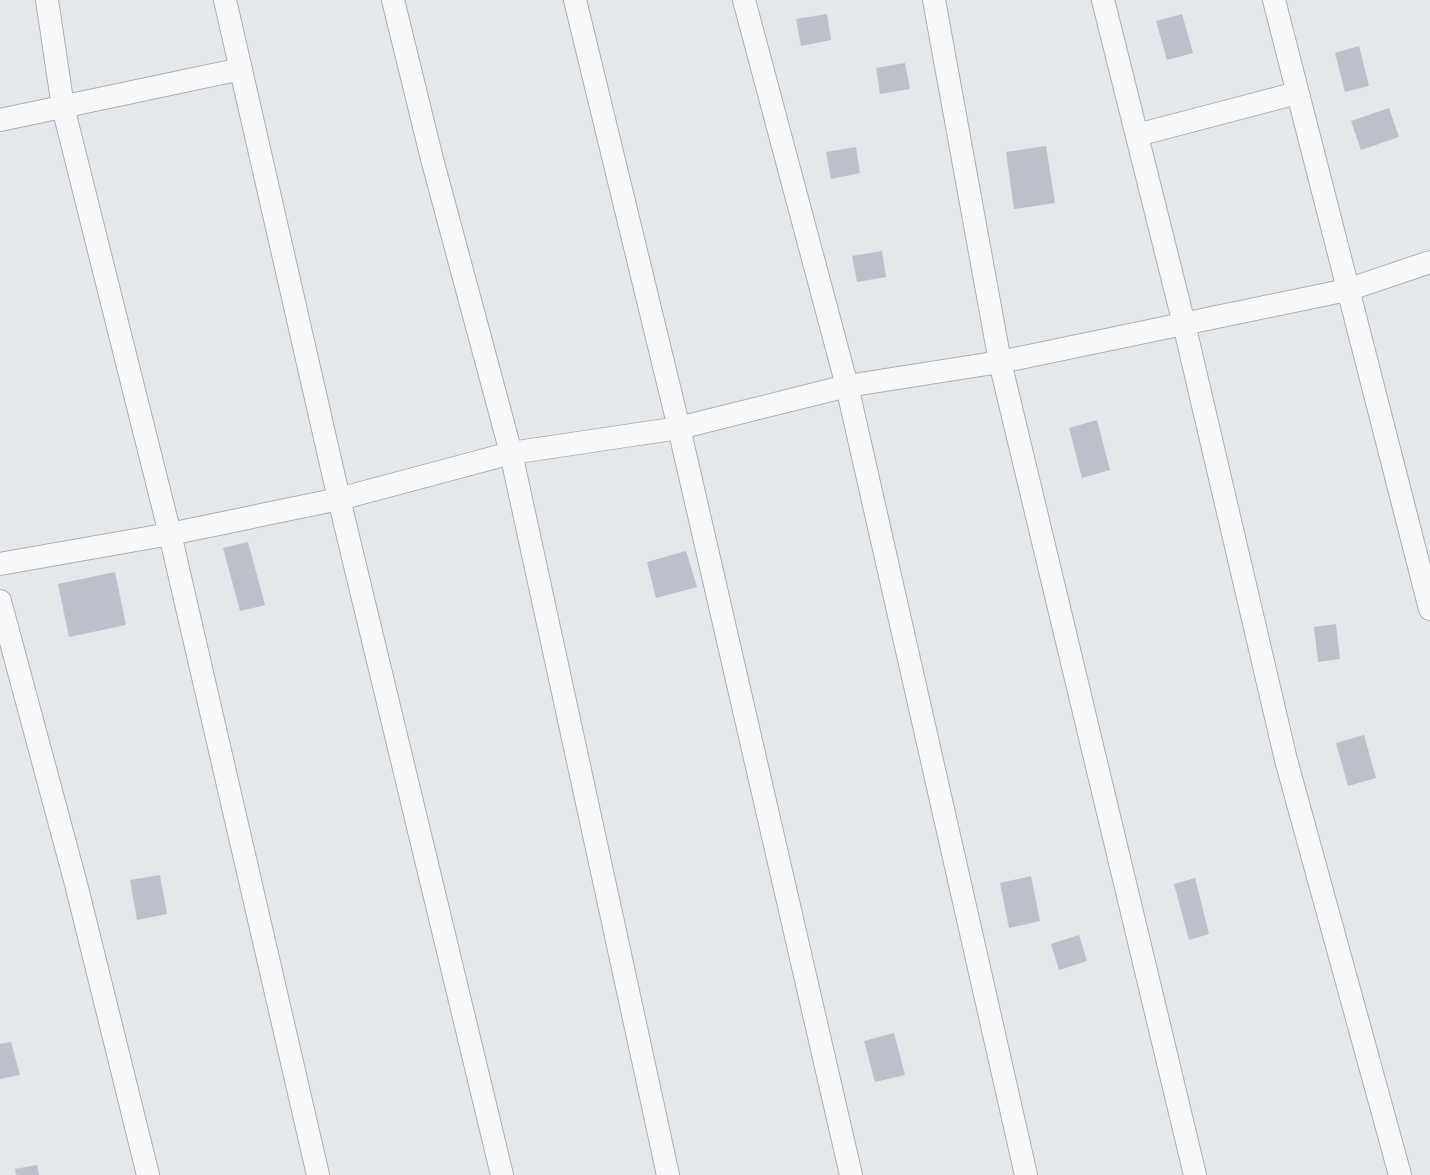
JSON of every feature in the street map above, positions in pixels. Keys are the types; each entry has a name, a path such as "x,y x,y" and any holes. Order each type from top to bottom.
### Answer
{"street":[{"path":"47,0 63,106 170,534 318,1175"},
{"path":"225,0 339,499 502,1175"},
{"path":"392,0 432,159 511,453 668,1175"},
{"path":"575,0 678,428 851,1175"},
{"path":"744,0 847,386 1026,1175"},
{"path":"934,0 1000,362 1195,1175"},
{"path":"1103,0 1184,324 1286,760 1400,1175"},
{"path":"1274,0 1346,290 1430,609"},
{"path":"0,120 241,69"},
{"path":"1137,135 1297,93"},
{"path":"0,564 170,534 339,499 511,453 678,428 847,386 1000,362 1346,290 1430,262"},
{"path":"0,601 76,884 148,1175"}],"building":[{"path":"827,14 831,40 801,46 796,19"},
{"path":"1182,14 1193,53 1167,60 1156,21"},
{"path":"1359,46 1369,86 1345,92 1335,53"},
{"path":"905,63 910,89 880,94 876,68"},
{"path":"1389,108 1399,137 1361,150 1351,121"},
{"path":"1046,146 1055,203 1014,209 1006,152"},
{"path":"856,147 860,173 831,179 826,152"},
{"path":"882,251 886,277 857,282 852,256"},
{"path":"1097,420 1110,470 1082,478 1069,428"},
{"path":"248,542 265,605 240,611 223,548"},
{"path":"686,551 697,587 656,598 647,562"},
{"path":"115,572 126,625 69,637 58,584"},
{"path":"1336,624 1340,659 1318,662 1314,627"},
{"path":"1364,735 1376,778 1348,786 1336,743"},
{"path":"160,875 167,914 137,920 130,880"},
{"path":"1031,876 1040,921 1009,928 1000,883"},
{"path":"1195,878 1209,934 1189,940 1174,884"},
{"path":"1079,935 1087,961 1059,970 1051,944"},
{"path":"894,1033 905,1075 875,1082 864,1041"},
{"path":"11,1042 20,1075 0,1079 0,1044"},
{"path":"37,1165 39,1175 16,1175 15,1169"}]}
